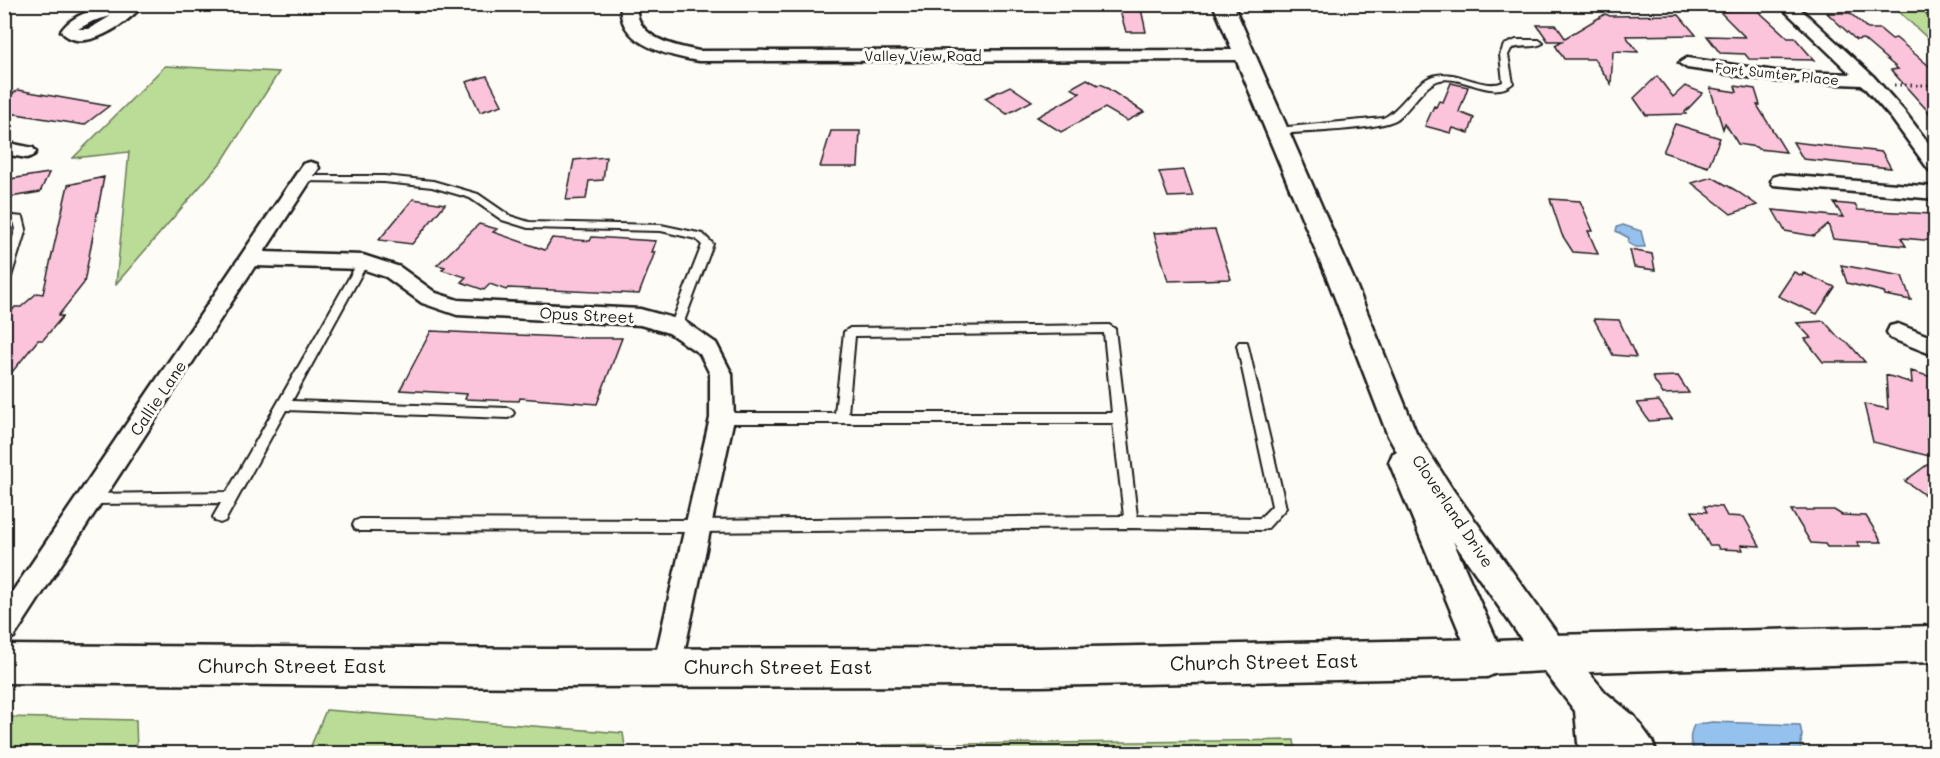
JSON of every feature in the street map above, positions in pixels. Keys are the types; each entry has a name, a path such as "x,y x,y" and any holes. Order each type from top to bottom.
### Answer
{"main road":[{"path":"1552,654 1935,644"},
{"name":"Church Street East","path":"4,664 668,668 1039,667 1487,658"}],"street":[{"name":"Valley View Road","path":"630,4 628,9 630,21 643,36 666,48 699,56 1245,55"},
{"name":"Cloverland Drive","path":"1223,4 1341,280 1403,436 1442,499 1552,654 1593,705 1621,729 1640,753"},
{"path":"1785,4 1869,82 1935,166"},
{"name":"Fort Sumter Place","path":"1687,63 1784,77 1869,82"},
{"path":"4,148 27,152"},
{"name":"Callie Lane","path":"4,628 307,174"},
{"path":"1780,181 1935,193"},
{"name":"Opus Street","path":"250,259 363,262 393,272 429,298 457,307 640,317 676,327 708,349 721,374 722,418 668,668"},
{"path":"1898,332 1935,348"},
{"path":"1392,412 1402,456 1418,498 1487,658"},
{"name":"Church Street East","path":"1487,658 1552,654"},
{"path":"1593,705 1596,742 1602,753"}],"lane":[{"path":"1277,131 1385,121 1394,117 1408,100 1435,78 1455,78 1493,87 1503,86 1508,83 1504,55 1508,47 1516,42 1539,43"},
{"path":"307,174 433,184 474,196 506,218 528,225 662,228 699,236 708,244 706,252 676,327"},
{"path":"4,218 20,219 21,229 4,280"},
{"path":"220,517 363,262"},
{"path":"841,418 850,332 1109,329 1131,522"},
{"path":"360,525 697,526 1131,522 1263,524 1279,508 1243,345"},
{"path":"283,405 508,413"},
{"path":"722,418 1120,418"},
{"path":"90,499 231,497"}],"path":[{"path":"1924,9 1925,13 1935,20"},
{"path":"1869,82 1935,85"}],"green space":[{"path":"1892,5 1935,5 1935,45 1897,10"},
{"path":"165,66 279,72 223,160 116,284 129,152 73,158"},
{"path":"326,710 623,733 626,753 308,753"},
{"path":"5,717 136,720 137,753 5,753"},
{"path":"1294,740 1296,753 881,753 883,745"}],"water":[{"path":"1623,225 1641,231 1645,247 1635,247 1628,243 1629,238 1616,231 1617,227"},
{"path":"1712,722 1800,725 1802,735 1800,753 1696,753 1690,739 1694,725"}],"building":[{"path":"1118,4 1140,4 1146,32 1126,32"},
{"path":"1756,9 1788,38 1795,38 1814,60 1749,59 1745,54 1720,53 1707,36 1745,37 1719,11"},
{"path":"1827,13 1850,13 1868,29 1880,29 1892,39 1896,38 1935,71 1935,119 1891,70 1898,69 1863,39 1856,40"},
{"path":"1605,14 1610,16 1679,15 1696,35 1626,36 1638,52 1613,51 1611,84 1594,59 1564,59 1555,45 1562,41 1548,41 1537,25 1556,25 1565,38"},
{"path":"487,76 502,105 480,112 466,82"},
{"path":"1657,76 1673,97 1685,86 1703,93 1685,112 1686,114 1646,115 1634,98"},
{"path":"1087,79 1098,85 1101,84 1144,112 1127,121 1105,108 1061,132 1037,117 1080,93 1071,88"},
{"path":"1451,83 1468,87 1459,112 1474,118 1469,133 1453,128 1451,133 1425,126 1434,106 1436,107 1439,101 1443,102"},
{"path":"1010,86 1032,101 1007,114 985,98"},
{"path":"1735,86 1755,89 1760,105 1757,105 1786,152 1738,144 1725,123 1723,129 1710,88 1737,92"},
{"path":"18,90 109,106 84,125 4,112 4,100"},
{"path":"1675,124 1720,138 1708,167 1663,152"},
{"path":"831,131 860,131 858,167 820,167"},
{"path":"1793,142 1882,152 1891,168 1803,159"},
{"path":"606,157 603,180 589,181 586,199 566,200 574,160"},
{"path":"1184,170 1193,196 1168,197 1159,172"},
{"path":"49,173 40,192 4,198 4,180"},
{"path":"104,177 84,283 58,316 63,316 43,340 38,340 4,382 4,320 15,307 21,307 37,293 43,294 68,185"},
{"path":"1712,177 1757,205 1731,214 1692,183"},
{"path":"413,199 445,204 412,244 379,240"},
{"path":"1550,199 1580,201 1593,231 1588,231 1598,254 1573,252 1562,235"},
{"path":"1834,203 1855,205 1858,210 1932,214 1935,219 1935,241 1901,238 1906,246 1833,239 1828,224 1814,236 1785,231 1773,210 1843,217"},
{"path":"479,224 497,229 493,232 545,250 552,238 590,241 592,237 656,241 652,252 655,252 639,294 508,288 506,290 490,284 484,290 461,282 466,277 442,270 445,267 437,265"},
{"path":"1215,230 1231,279 1168,281 1154,233"},
{"path":"1630,250 1652,254 1655,270 1634,267"},
{"path":"1841,265 1902,276 1911,300 1885,295 1884,292 1847,283"},
{"path":"1794,272 1802,276 1803,273 1835,287 1817,314 1778,296"},
{"path":"1594,319 1619,320 1636,357 1613,355"},
{"path":"1824,321 1865,362 1823,362 1805,339 1811,338 1797,323"},
{"path":"431,331 622,338 597,404 520,398 519,401 465,399 467,394 400,390"},
{"path":"1911,371 1935,378 1935,436 1927,435 1933,457 1873,442 1864,404 1888,409 1886,375 1912,383"},
{"path":"1678,376 1689,393 1663,394 1652,377"},
{"path":"1659,401 1672,419 1649,421 1637,403"},
{"path":"1935,459 1935,502 1905,481"},
{"path":"1704,506 1722,507 1727,516 1744,517 1760,546 1741,545 1743,550 1719,549 1717,545 1709,545 1692,511 1707,512"},
{"path":"1791,510 1834,510 1842,515 1866,516 1882,542 1857,542 1860,547 1827,547 1825,544 1811,543"}]}
